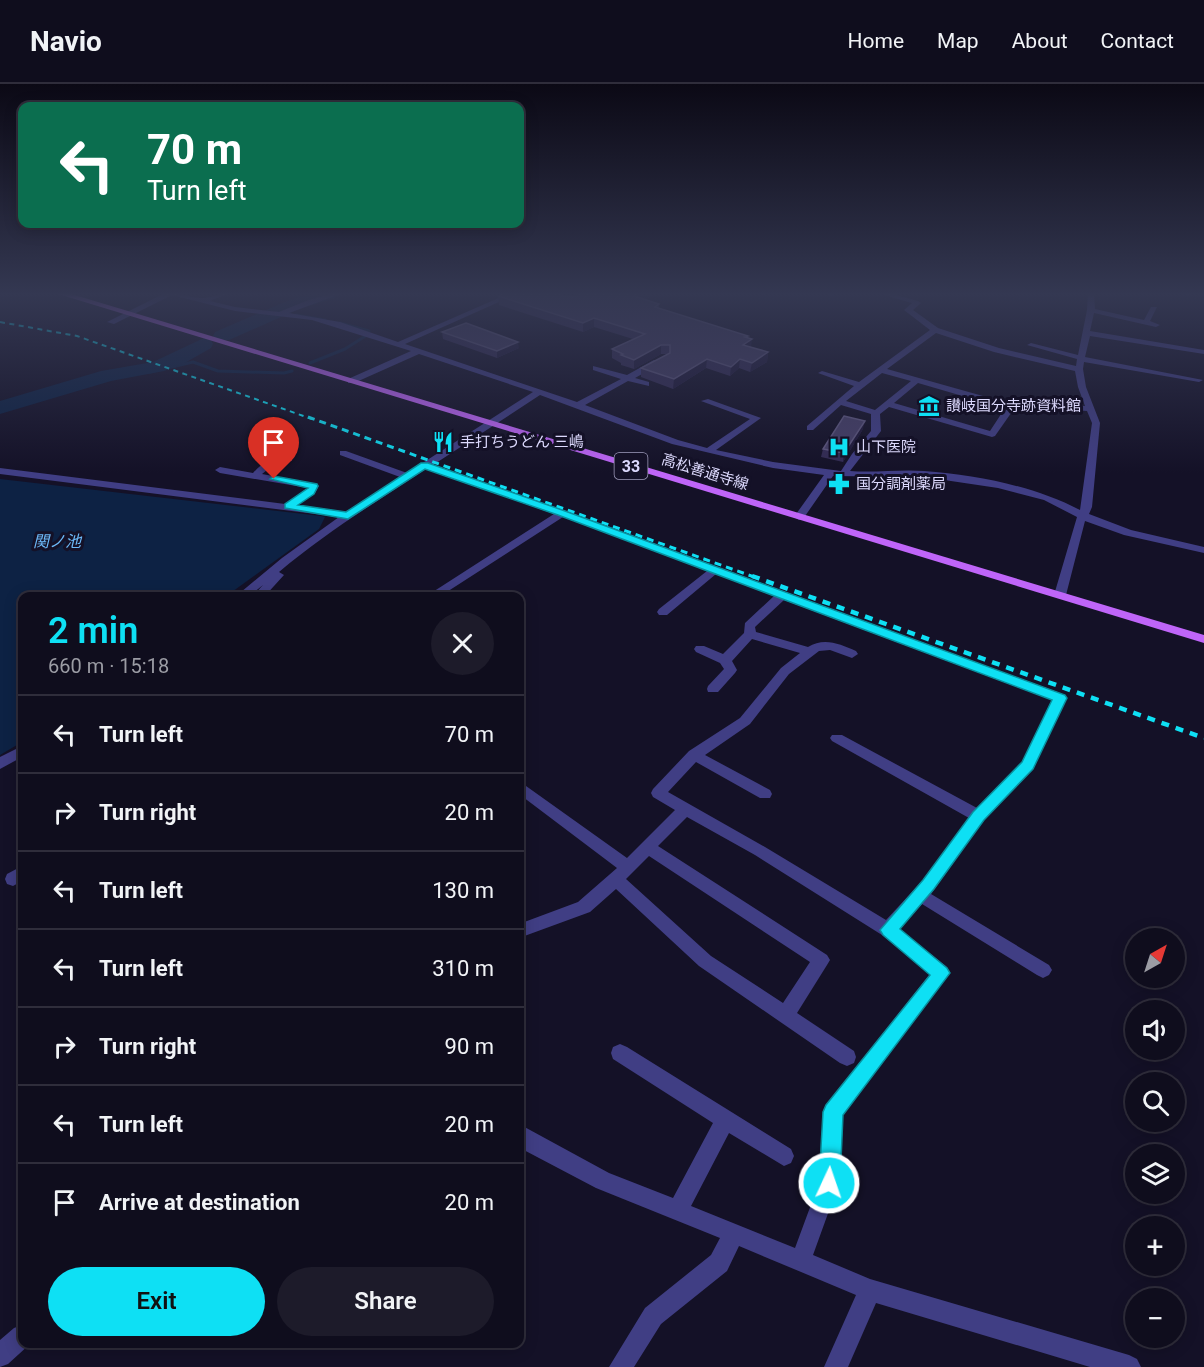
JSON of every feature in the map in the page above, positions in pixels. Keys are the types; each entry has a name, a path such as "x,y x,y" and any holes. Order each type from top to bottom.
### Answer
{"main road":[{"name":"高松善通寺線","path":"258,353 1204,639"}],"street":[{"path":"351,381 415,353"},
{"path":"424,353 675,442 708,451 773,465 830,473 924,474 999,485 1048,498 1128,533 1204,549"},
{"path":"810,429 860,385 904,353"},
{"path":"1010,353 1079,369"},
{"path":"1061,353 1199,380"},
{"path":"1060,595 1078,523 1087,507 1096,423 1082,387 1079,369 1082,353"},
{"path":"577,406 665,358"},
{"path":"1143,370 1144,358"},
{"path":"596,368 646,384"},
{"path":"880,370 990,401 1091,409"},
{"path":"822,374 860,385"},
{"path":"844,474 855,456 876,431 874,425 876,413 916,381"},
{"path":"247,592 286,560 348,515 538,392"},
{"path":"705,401 757,418 708,451"},
{"path":"840,402 876,413"},
{"path":"888,404 992,434 1013,403"},
{"path":"343,453 407,476"},
{"path":"255,476 269,461 278,458 289,459"},
{"path":"424,465 562,513 1060,698 1028,765 979,816 920,895 888,930"},
{"path":"220,470 314,486 311,491 289,506"},
{"path":"0,471 348,515"},
{"path":"800,517 830,473"},
{"path":"439,592 562,513"},
{"path":"263,592 279,574 286,560"},
{"path":"663,612 714,570"},
{"path":"750,634 749,626 782,595"},
{"path":"750,634 813,649"},
{"path":"724,660 750,634"},
{"path":"789,637 813,649"},
{"path":"800,1262 829,1183 833,1112 941,973 888,930 760,851 658,793 694,755 745,721 785,671 813,649 827,644 852,654"},
{"path":"699,650 724,660 731,670 713,689"},
{"path":"837,738 979,816"},
{"path":"0,764 18,753"},
{"path":"694,755 765,794"},
{"path":"524,790 622,873 705,961 847,1057"},
{"path":"524,929 584,907 622,873 685,809"},
{"path":"648,847 821,960 785,1015"},
{"path":"920,895 1043,970"},
{"path":"620,1053 784,1156"},
{"path":"678,1210 725,1120"},
{"path":"524,1139 603,1181 870,1290 1129,1367"},
{"path":"621,1367 653,1316 719,1263 734,1233"},
{"path":"836,1367 870,1290"},
{"path":"0,1356 18,1340"}],"water":[{"name":"関ノ池","path":"0,479 325,517 319,529 232,592 18,592 18,744 0,755"}],"building":[{"path":"621,353 647,353 634,360 621,355 623,354"},
{"path":"670,353 767,353 752,363 740,359 731,367 707,359 674,379 641,368"},
{"path":"844,416 865,421 844,453 823,449"}],"waterway":[{"path":"0,408 108,375 157,367 188,353"},
{"path":"310,363 335,353"},
{"path":"97,378 150,372 193,362 218,371 284,373 292,371"}],"railway":[{"path":"125,353 312,419"},
{"path":"308,417 757,578"},
{"path":"752,576 1204,738"}],"place":[{"name":"讃岐国分寺跡資料館","path":"929,406"},
{"name":"手打ちうどん 三嶋","path":"443,442"},
{"name":"山下医院","path":"839,447"},
{"name":"国分調剤薬局","path":"839,484"}],"route":[{"path":"274,479 314,486 311,491 289,506 348,515 424,465 562,513 1060,698 1028,765 979,816 929,885 888,930 941,973 833,1112 829,1183"}]}
